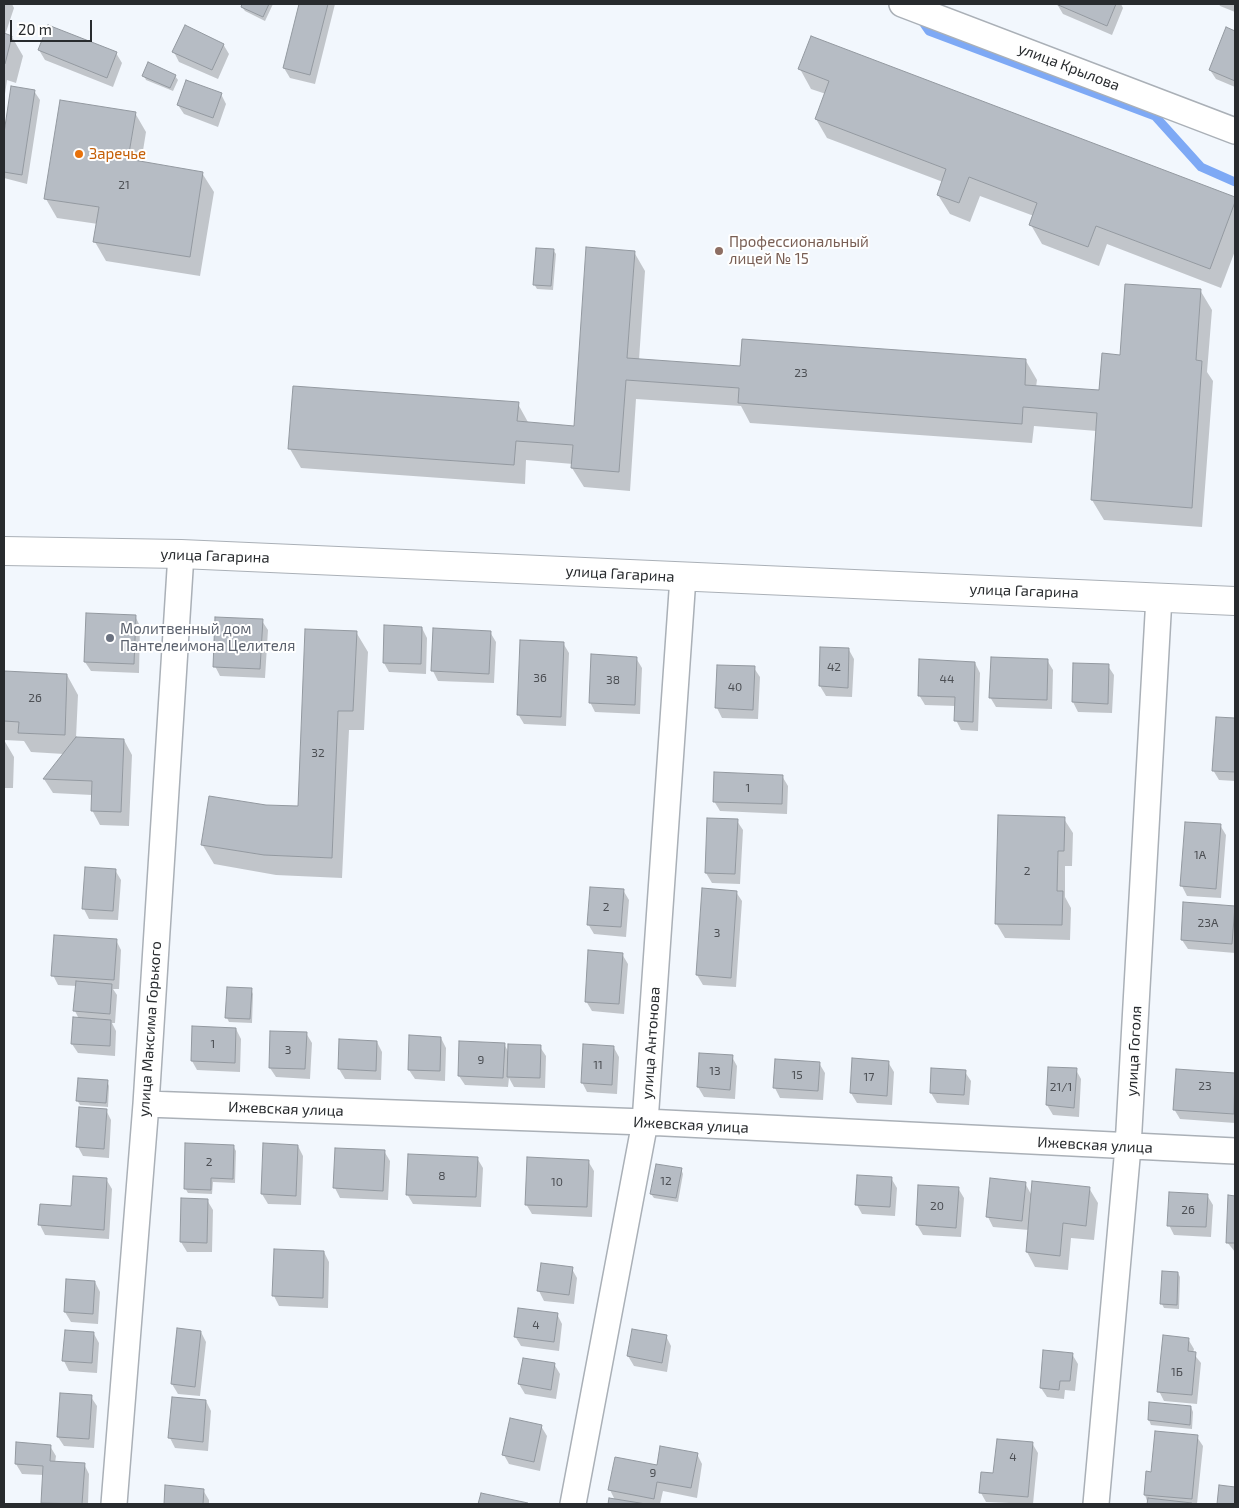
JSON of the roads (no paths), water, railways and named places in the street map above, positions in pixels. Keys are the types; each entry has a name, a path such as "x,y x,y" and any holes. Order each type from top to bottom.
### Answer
{"main road":[{"name":"улица Гагарина","path":"4,552 181,554 1235,601"}],"street":[{"name":"улица Крылова","path":"902,4 1235,131"},
{"name":"улица Максима Горького","path":"114,1504 146,1104 181,554"},
{"name":"улица Антонова","path":"573,1504 645,1122 683,577"},
{"name":"улица Гоголя","path":"1096,1504 1128,1147 1159,597"},
{"name":"Ижевская улица","path":"146,1104 645,1122 1235,1152"}],"waterway":[{"path":"920,18 929,31 1155,116 1201,167 1235,182"}],"place":[{"name":"Заречье","path":"79,154"},
{"name":"Профессиональный лицей № 15","path":"719,251"},
{"name":"Молитвенный дом Пантелеимона Целителя","path":"110,638"}]}
